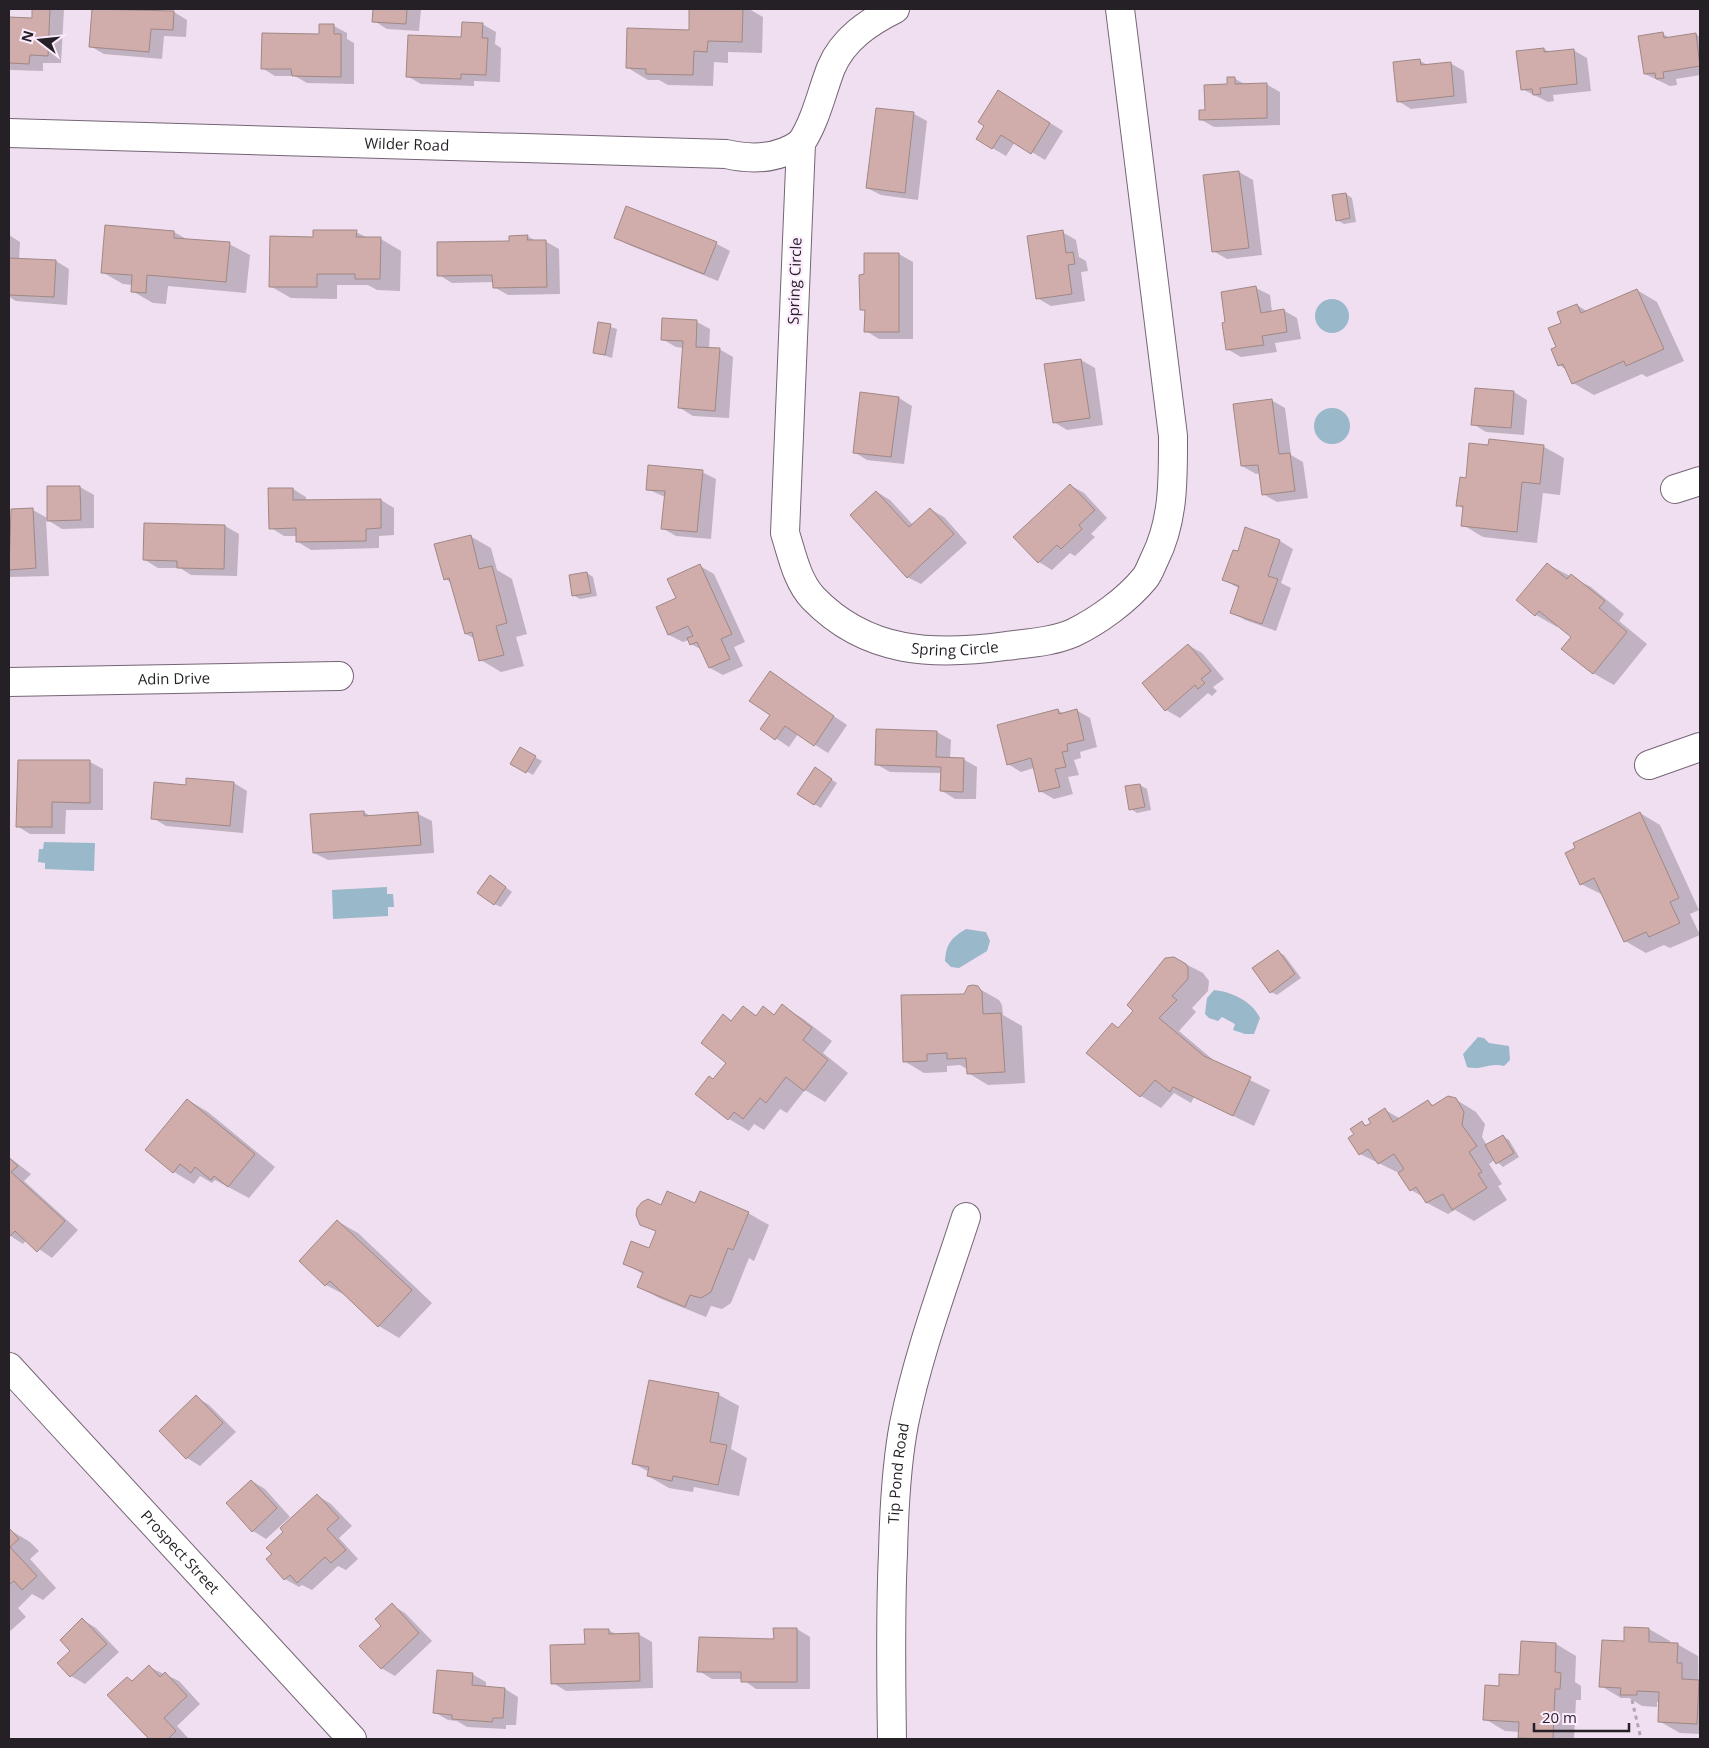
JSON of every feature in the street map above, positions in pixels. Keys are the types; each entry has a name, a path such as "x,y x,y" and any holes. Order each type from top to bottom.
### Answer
{"street":[{"name":"Spring Circle","path":"895,9 870,21 845,46 832,66 812,126 801,143 785,533 800,578 812,598 844,624 876,641 909,650 964,652 1051,640 1073,632 1114,607 1145,578 1165,538 1173,492 1173,430 1120,9"},
{"name":"Wilder Road","path":"9,133 726,154 768,157 783,154 801,143"},
{"name":"Adin Drive","path":"9,682 339,676"},
{"path":"1649,765 1700,747"},
{"name":"Tip Pond Road","path":"892,1739 890,1628 897,1473 904,1424 937,1307 966,1217"},
{"name":"Prospect Street","path":"9,1367 352,1739"}],"path":[{"path":"1632,1700 1641,1739"}],"water":[{"path":"1332,299 1339,300 1344,304 1348,309 1348,323 1344,328 1339,332 1332,333 1325,332 1320,328 1316,323 1315,316 1316,309 1320,304 1325,300"},
{"path":"1332,408 1344,414 1350,426 1344,438 1332,444 1320,438 1314,426 1320,414"},
{"path":"44,842 95,843 94,871 45,869 45,863 38,862 39,849 43,849"},
{"path":"387,887 387,894 393,894 394,907 388,907 388,916 333,919 332,890"},
{"path":"966,929 986,932 990,941 987,951 959,968 951,967 945,961 948,946 957,935"},
{"path":"1214,990 1241,998 1252,1007 1260,1018 1254,1034 1245,1034 1233,1030 1235,1024 1222,1017 1218,1021 1209,1018 1205,1014 1207,998"},
{"path":"1478,1037 1484,1038 1489,1043 1509,1046 1510,1060 1504,1066 1467,1067 1463,1054"}],"building":[{"path":"32,9 50,9 48,56 30,55 29,64 9,63 9,17 32,18"},
{"path":"92,9 174,11 173,30 151,29 149,52 89,47"},
{"path":"373,9 407,9 406,24 372,22"},
{"path":"689,9 743,9 742,42 708,41 707,52 694,51 693,75 646,74 646,69 626,68 627,28 689,30"},
{"path":"462,22 483,23 482,38 488,38 486,75 461,74 461,79 406,77 408,35 461,37"},
{"path":"319,24 334,24 334,34 341,34 341,77 292,76 291,69 261,69 262,33 319,34"},
{"path":"1663,32 1664,38 1696,33 1700,66 1663,72 1664,78 1656,79 1655,73 1644,74 1638,36"},
{"path":"1544,48 1544,52 1574,49 1577,84 1540,88 1541,94 1533,95 1532,89 1521,90 1516,51"},
{"path":"1420,59 1421,65 1451,62 1454,96 1397,102 1393,62"},
{"path":"1227,77 1235,77 1235,84 1267,83 1267,118 1199,120 1199,110 1205,110 1204,85 1227,84"},
{"path":"998,90 1050,123 1031,154 1001,135 992,149 976,139 984,126 978,122"},
{"path":"876,108 914,112 905,193 866,188"},
{"path":"1239,171 1249,248 1212,252 1203,175"},
{"path":"1346,193 1350,218 1336,221 1332,195"},
{"path":"626,206 717,242 704,274 614,238"},
{"path":"105,225 174,231 174,238 230,242 226,282 147,275 146,293 131,292 132,275 101,273"},
{"path":"313,230 357,230 356,237 381,237 380,279 355,279 355,274 317,274 317,287 269,287 270,236 313,237"},
{"path":"1063,230 1066,253 1073,252 1075,264 1068,265 1072,294 1036,299 1027,236"},
{"path":"528,235 527,240 546,240 547,287 493,288 492,275 437,276 437,242 509,241 509,236"},
{"path":"864,253 899,253 899,332 864,332 865,310 860,310 859,275 864,274"},
{"path":"9,258 56,260 54,297 9,295"},
{"path":"1256,286 1261,313 1284,309 1287,332 1262,336 1264,345 1226,350 1222,323 1225,322 1221,292"},
{"path":"1637,289 1664,349 1626,366 1624,361 1572,384 1563,364 1558,366 1551,349 1556,347 1548,328 1561,323 1557,312 1577,304 1581,313"},
{"path":"662,318 697,320 696,347 720,348 715,411 678,408 683,341 661,340"},
{"path":"598,322 611,324 605,355 593,353"},
{"path":"1081,359 1090,418 1053,423 1044,364"},
{"path":"1475,388 1514,391 1511,428 1471,425"},
{"path":"860,392 899,397 891,457 853,453"},
{"path":"1272,399 1279,454 1290,453 1295,491 1262,495 1258,465 1241,466 1233,404"},
{"path":"1489,439 1544,445 1540,484 1522,482 1517,532 1461,526 1463,506 1456,506 1460,477 1466,478 1469,443 1488,445"},
{"path":"648,465 703,470 697,532 661,529 665,491 646,490"},
{"path":"1070,484 1095,510 1079,525 1082,529 1061,549 1057,545 1038,563 1013,537"},
{"path":"47,486 80,486 81,520 47,521"},
{"path":"268,488 293,488 293,500 381,499 381,528 366,529 366,541 296,542 296,528 269,529"},
{"path":"876,491 909,527 930,508 954,534 907,578 850,515"},
{"path":"33,508 36,568 9,570 11,509"},
{"path":"144,523 225,525 224,569 177,568 177,561 143,560"},
{"path":"1245,527 1280,540 1268,576 1278,579 1262,624 1230,613 1239,586 1222,580 1233,550 1238,551"},
{"path":"471,535 479,569 492,566 507,623 496,626 504,655 479,661 472,632 465,634 449,578 444,580 434,544"},
{"path":"1547,563 1567,579 1571,574 1605,601 1599,608 1627,632 1593,674 1561,649 1571,637 1539,611 1535,616 1516,600"},
{"path":"700,564 732,634 721,639 730,659 709,668 697,642 690,645 687,638 693,636 688,626 668,635 656,607 676,598 667,579"},
{"path":"587,572 591,593 572,596 569,575"},
{"path":"1188,644 1211,671 1201,679 1205,683 1198,689 1195,685 1165,711 1142,683"},
{"path":"770,671 834,716 814,746 785,726 775,740 760,729 770,715 749,701"},
{"path":"1058,709 1059,714 1077,709 1084,740 1067,744 1068,751 1062,752 1066,767 1055,769 1060,787 1039,792 1031,758 1007,765 997,725"},
{"path":"876,729 937,731 936,757 964,758 963,792 940,791 941,767 875,765"},
{"path":"520,747 536,756 526,773 510,764"},
{"path":"18,760 90,760 90,803 52,802 52,827 16,827"},
{"path":"815,767 832,779 814,805 797,794"},
{"path":"186,778 234,782 230,826 151,819 154,782 186,785"},
{"path":"1140,784 1145,807 1129,810 1125,786"},
{"path":"364,811 364,816 418,812 421,845 313,853 310,814"},
{"path":"1640,812 1679,898 1670,902 1680,923 1649,937 1646,932 1624,942 1594,878 1580,885 1565,853 1575,848 1573,843"},
{"path":"490,875 506,887 494,905 477,893"},
{"path":"1278,950 1295,974 1270,993 1252,968"},
{"path":"1174,957 1186,964 1188,979 1172,996 1177,1000 1159,1018 1204,1056 1251,1077 1233,1116 1173,1087 1170,1092 1155,1080 1140,1097 1086,1053 1112,1023 1118,1028 1133,1011 1127,1005 1165,958"},
{"path":"968,986 978,986 982,992 983,1014 1001,1013 1005,1072 967,1074 966,1058 947,1059 947,1053 927,1054 927,1061 903,1062 901,995 964,994"},
{"path":"782,1004 812,1028 803,1040 828,1060 804,1091 786,1077 766,1103 760,1098 743,1119 734,1112 728,1120 695,1094 709,1076 713,1079 726,1063 701,1043 723,1014 731,1021 743,1006 756,1016 763,1006 774,1015"},
{"path":"1448,1096 1456,1098 1464,1112 1462,1125 1477,1146 1469,1152 1482,1172 1478,1174 1487,1188 1452,1210 1443,1194 1426,1203 1416,1187 1410,1191 1398,1173 1404,1169 1394,1154 1378,1164 1368,1149 1359,1155 1348,1138 1354,1134 1350,1129 1362,1121 1365,1126 1371,1123 1368,1119 1385,1108 1393,1122 1428,1100 1432,1106"},
{"path":"187,1099 255,1154 228,1187 214,1176 211,1180 195,1167 191,1173 180,1164 173,1173 145,1150"},
{"path":"1503,1135 1514,1153 1496,1164 1485,1145"},
{"path":"9,1158 18,1166 11,1172 65,1221 37,1252 15,1231 9,1237"},
{"path":"667,1191 695,1203 700,1191 749,1212 733,1250 728,1248 711,1292 701,1298 690,1295 685,1307 637,1287 643,1272 623,1264 631,1241 649,1248 656,1231 640,1225 636,1215 637,1208 648,1199 661,1205"},
{"path":"337,1220 412,1290 378,1327 330,1281 325,1286 299,1261"},
{"path":"649,1380 719,1393 710,1442 727,1445 718,1485 673,1476 672,1481 647,1476 649,1467 632,1464"},
{"path":"196,1395 223,1423 186,1459 159,1431"},
{"path":"251,1480 277,1508 252,1532 226,1503"},
{"path":"317,1494 339,1518 327,1529 346,1550 331,1563 325,1557 297,1583 290,1575 284,1580 266,1559 272,1554 266,1548 283,1532 280,1528"},
{"path":"9,1528 19,1539 10,1547 37,1576 22,1590 14,1581 9,1585"},
{"path":"392,1603 419,1633 381,1669 359,1646 381,1626 375,1619"},
{"path":"82,1618 107,1644 70,1677 57,1663 70,1651 60,1640"},
{"path":"1624,1627 1649,1628 1649,1642 1678,1643 1677,1663 1682,1663 1682,1679 1699,1680 1697,1724 1658,1722 1659,1692 1637,1691 1637,1695 1620,1695 1621,1688 1599,1687 1602,1640 1624,1641"},
{"path":"773,1628 797,1628 797,1682 741,1682 741,1672 697,1672 699,1637 774,1639"},
{"path":"584,1629 609,1629 609,1634 639,1633 640,1681 551,1684 550,1645 585,1644"},
{"path":"1521,1641 1556,1643 1555,1672 1561,1673 1560,1689 1555,1689 1553,1739 1518,1738 1519,1722 1483,1720 1485,1685 1499,1686 1499,1674 1519,1675"},
{"path":"149,1665 160,1677 165,1672 187,1696 164,1718 176,1731 168,1739 149,1739 107,1695 127,1677 132,1681"},
{"path":"437,1670 473,1673 472,1685 505,1688 503,1718 493,1718 492,1722 452,1719 452,1715 433,1713"}]}
